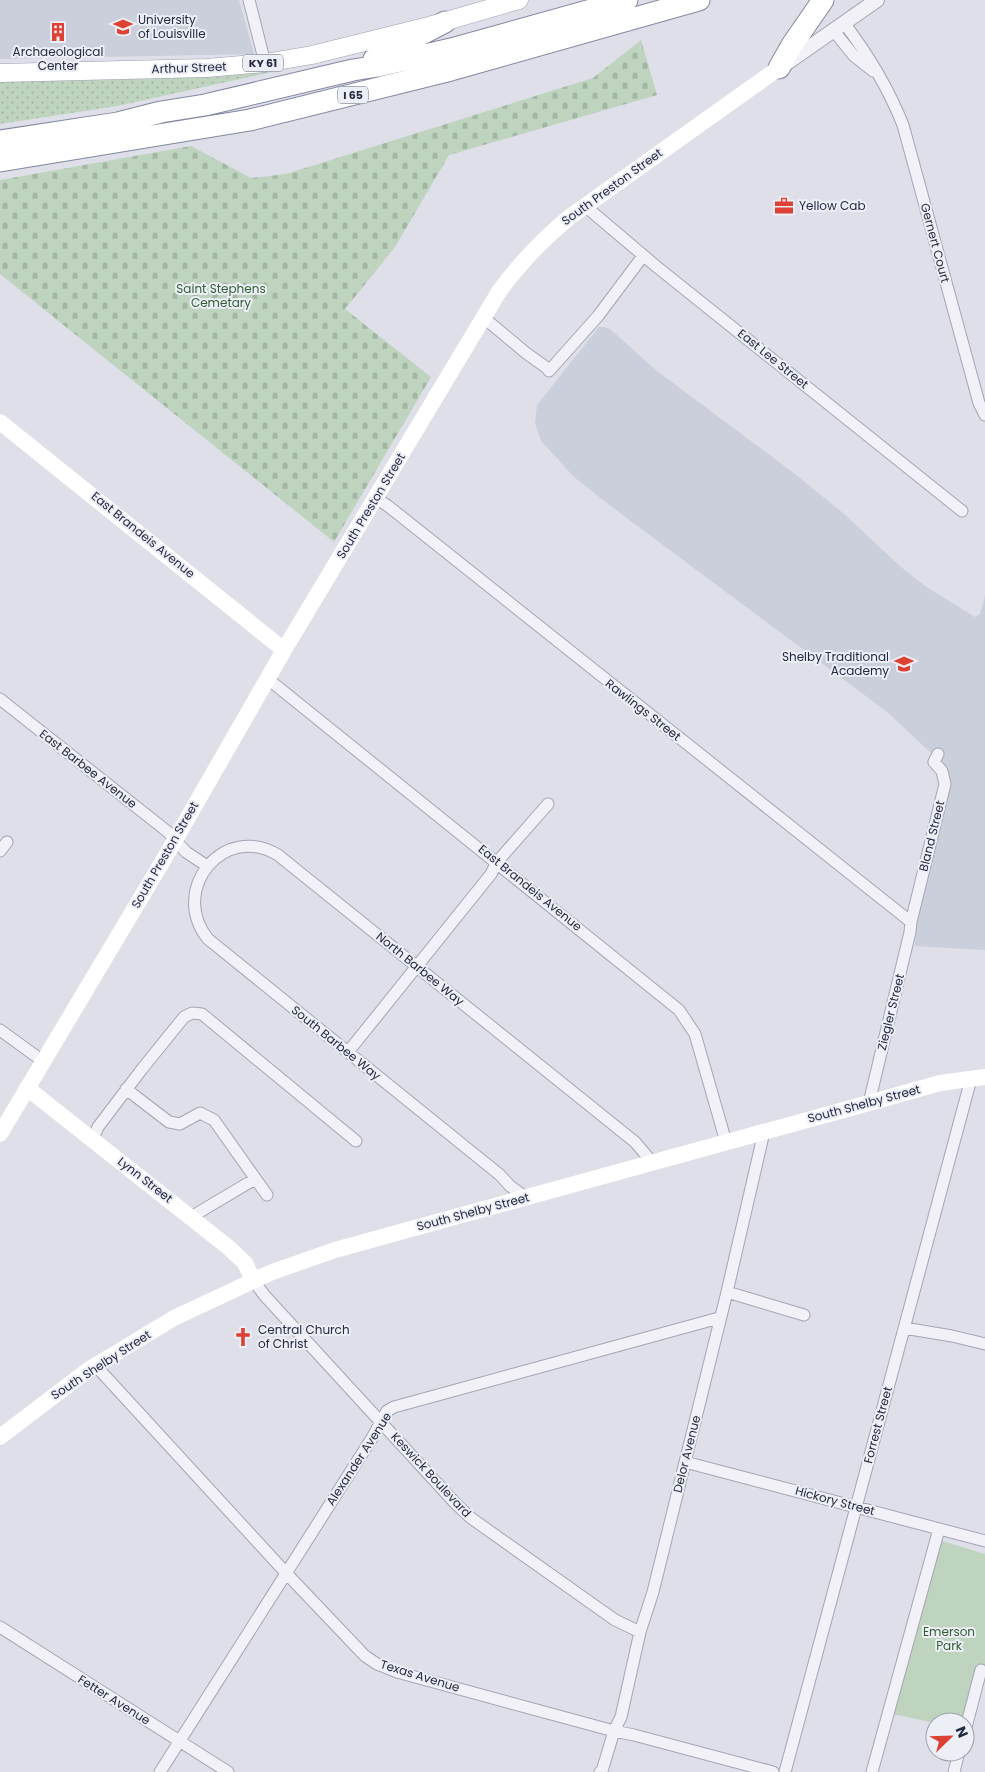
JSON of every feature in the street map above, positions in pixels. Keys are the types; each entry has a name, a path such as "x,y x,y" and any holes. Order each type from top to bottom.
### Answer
{"highway":[{"name":"I 65","path":"0,141 118,123 161,112 205,105 451,49 627,0"},
{"name":"I 65","path":"0,161 250,120 451,70 699,0"},
{"path":"779,68 792,45 823,0"},
{"path":"353,70 445,22"}],"main road":[{"name":"Arthur Street","path":"0,73 207,68 265,63 312,54 445,22 497,3 519,0"},
{"name":"South Preston Street","path":"0,1134 175,840 284,650 500,290 539,243 585,206 779,68"},
{"name":"East Brandeis Avenue","path":"0,422 284,650"},
{"name":"South Shelby Street","path":"0,1437 95,1366 174,1318 272,1272 336,1250 652,1162 940,1083 978,1078"},
{"name":"Lynn Street","path":"27,1088 234,1252 245,1263 253,1280"}],"street":[{"path":"249,0 265,63"},
{"name":"South Preston Street","path":"779,68 878,0"},
{"name":"Gernert Court","path":"838,27 864,49 896,108 903,125 979,403 985,415"},
{"name":"East Lee Street","path":"585,206 643,256 962,511"},
{"path":"483,317 547,368 548,371 598,316 643,256"},
{"name":"Rawlings Street","path":"376,498 911,922"},
{"name":"East Brandeis Avenue","path":"268,679 680,1010 695,1034 726,1142"},
{"name":"East Barbee Avenue","path":"0,699 168,832 175,840"},
{"name":"Bland Street","path":"911,922 945,784 942,771 934,762 938,754"},
{"path":"348,1052 492,874 498,862 548,804"},
{"path":"175,840 186,852 207,866"},
{"name":"North Barbee Way","path":"207,866 217,856 244,847 264,849 272,852 635,1142 652,1162"},
{"name":"South Barbee Way","path":"207,866 194,899 197,920 202,932 208,939 493,1169 525,1197"},
{"name":"Ziegler Street","path":"869,1103 911,922"},
{"path":"93,1139 98,1127 126,1089 184,1017 192,1013 202,1014 356,1141"},
{"path":"0,1030 44,1062"},
{"name":"Forrest Street","path":"785,1772 904,1328 978,1078"},
{"path":"126,1089 169,1122 180,1124 200,1113 214,1120 267,1195"},
{"name":"Delor Avenue","path":"601,1772 614,1731 621,1717 640,1632 653,1592 719,1318 727,1292 764,1132"},
{"path":"191,1217 255,1178"},
{"name":"Keswick Boulevard","path":"253,1280 271,1303 471,1518 615,1620 640,1632"},
{"path":"727,1292 804,1315"},
{"name":"Alexander Avenue","path":"160,1772 372,1438 387,1411 394,1407 719,1318"},
{"path":"904,1328 985,1344"},
{"name":"Texas Avenue","path":"95,1366 286,1573 365,1656 377,1664 397,1672 773,1772"},
{"name":"Hickory Street","path":"685,1462 985,1541"},
{"path":"872,1772 939,1529"},
{"name":"Fetter Avenue","path":"0,1628 228,1772"},
{"path":"970,1712 982,1670"}],"shaded area":[{"name":"University of Louisville","path":"0,0 239,0 254,54 0,59"},
{"name":"Shelby Traditional Academy","path":"599,327 610,329 657,371 795,474 843,513 901,567 925,586 975,617 980,614 985,595 985,950 915,946 917,917 950,784 949,773 943,764 886,711 574,477 541,441 535,423 537,405"}],"green space":[{"name":"Saint Stephens Cemetary","path":"641,40 657,95 449,155 395,247 345,309 431,377 334,542 0,274 0,180 191,146 251,178 286,174 593,78"},
{"path":"313,63 117,106 0,124 0,78"},
{"name":"Emerson Park","path":"939,1540 985,1554 985,1671 975,1669 965,1712 925,1712 925,1721 892,1714"}],"place":[{"name":"University of Louisville","path":"123,27"},
{"name":"Archaeological Center","path":"58,32"},
{"name":"Yellow Cab","path":"784,206"},
{"name":"Shelby Traditional Academy","path":"904,664"},
{"name":"Central Church of Christ","path":"243,1337"}]}
